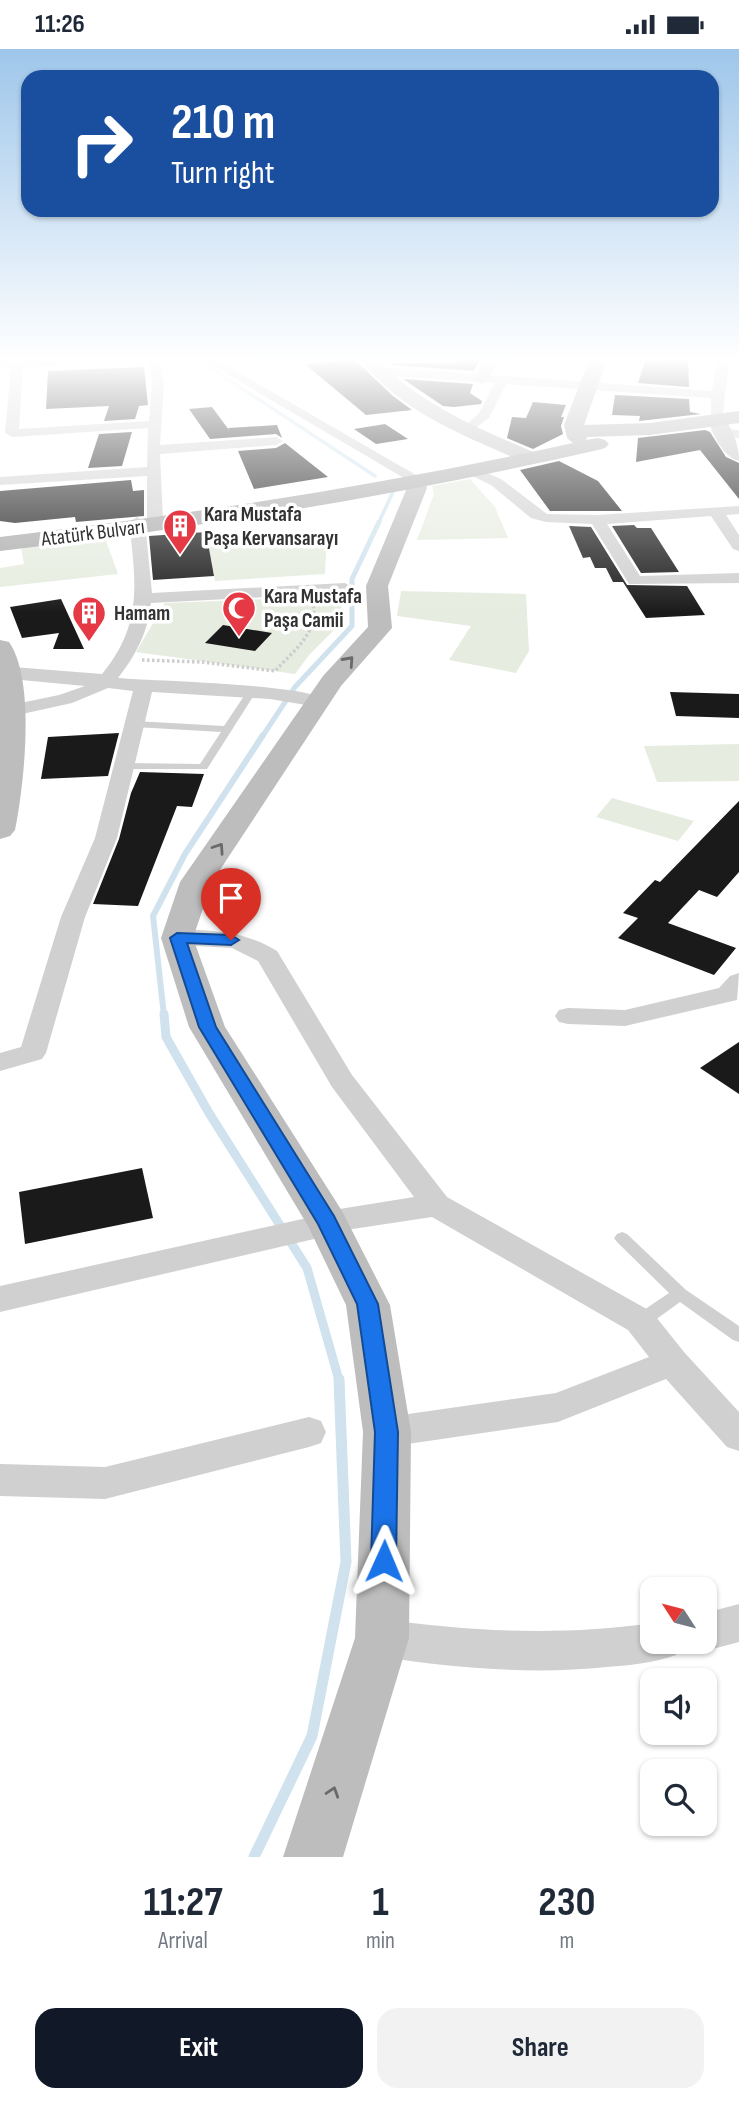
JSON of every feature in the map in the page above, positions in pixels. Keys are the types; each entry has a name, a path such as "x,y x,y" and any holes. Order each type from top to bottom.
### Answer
{"main road":[{"path":"502,444 527,456"},
{"name":"Atatürk Bulvarı","path":"413,478 471,470 567,444"},
{"name":"Atatürk Bulvarı","path":"0,544 143,524 527,456"},
{"path":"313,1857 382,1638 387,1432 368,1304 207,1027 177,938 197,882 310,700 332,681 380,628 377,586 417,488 413,478"},
{"name":"Atatürk Bulvarı","path":"0,533 143,524"},
{"path":"0,830 13,710 3,663"}],"street":[{"path":"13,710 67,700 104,683 139,632 145,599 143,524 154,471 153,444"},
{"path":"153,450 222,444"},
{"path":"355,444 413,478"},
{"path":"471,470 496,482 536,515 546,519 597,520 739,509"},
{"path":"0,481 154,471"},
{"path":"715,511 739,546"},
{"path":"597,520 635,581 739,578"},
{"path":"145,599 345,588"},
{"path":"3,663 104,683 270,693 310,700"},
{"path":"0,1062 33,1053 74,917 106,838 144,687"},
{"path":"177,938 231,940 248,944 268,956 342,1081 436,1205 640,1321 672,1362 739,1436"},
{"path":"568,1016 625,1018 728,994 739,981"},
{"path":"0,1299 281,1233 436,1205"},
{"path":"387,1432 558,1407 672,1362"},
{"path":"0,1481 105,1483 309,1432"},
{"path":"718,1629 739,1623"},
{"path":"382,1638 476,1651 579,1651 640,1644"}],"lane":[{"path":"126,766 203,767 251,692"},
{"path":"135,724 227,729"},
{"path":"622,1238 680,1294 739,1335"},
{"path":"640,1321 680,1294"}],"path":[{"path":"123,659 202,662 275,671 314,626 316,611 311,601"}],"shaded area":[{"path":"470,479 495,507 508,538 417,540 434,494 432,486"},
{"path":"327,532 325,574 215,581 207,539"},
{"path":"105,538 118,574 0,587 0,568 24,564 21,547"},
{"path":"401,591 526,594 529,651 516,673 449,660 471,626 397,616"},
{"path":"342,596 341,623 310,654 295,674 136,652 165,603"},
{"path":"739,744 739,781 657,782 644,746"},
{"path":"612,798 694,821 678,841 596,817"}],"building":[{"path":"96,444 128,444 122,466 88,468"},
{"path":"287,444 328,477 254,489 238,451 276,448"},
{"path":"522,444 542,444 533,449"},
{"path":"637,444 718,444 726,457 739,463 739,499 700,450 636,462"},
{"path":"559,461 598,481 622,511 550,511 520,470"},
{"path":"131,480 133,491 144,490 144,516 76,522 75,517 15,523 0,521 0,491"},
{"path":"634,525 637,528 651,528 679,572 641,573 612,526"},
{"path":"569,526 591,527 627,585 687,586 705,615 646,618 623,582 613,582 606,568 595,568 590,557 583,558"},
{"path":"206,532 214,576 153,580 149,536"},
{"path":"61,599 84,649 53,649 59,633 22,638 10,607"},
{"name":"Kara Mustafa Paşa Camii","path":"223,625 272,633 255,651 205,643"},
{"path":"670,692 739,694 739,718 676,716"},
{"path":"119,733 108,776 41,779 48,737"},
{"path":"140,772 204,774 192,807 177,806 138,906 93,904 119,839 131,793"},
{"path":"739,801 739,872 717,897 699,890 668,923 736,948 714,975 618,938 638,918 623,913 655,880 660,882"},
{"path":"739,1042 739,1094 700,1068"},
{"path":"142,1168 153,1218 25,1244 19,1192"}],"waterway":[{"path":"327,444 375,476"},
{"path":"378,524 393,492"},
{"path":"262,737 295,687 352,626 352,579 379,522"},
{"path":"164,1016 153,916 185,854 263,735"},
{"path":"164,1014 166,1037 209,1113 307,1268 339,1380"},
{"path":"254,1857 312,1736 346,1562 339,1379"}],"place":[{"name":"Kara Mustafa Paşa Kervansarayı","path":"180,556"},
{"name":"Kara Mustafa Paşa Camii","path":"239,638"},
{"name":"Hamam","path":"89,643"}],"route":[{"path":"231,940 213,937 177,938 207,1027 327,1222 368,1304 387,1432 384,1561"}]}
